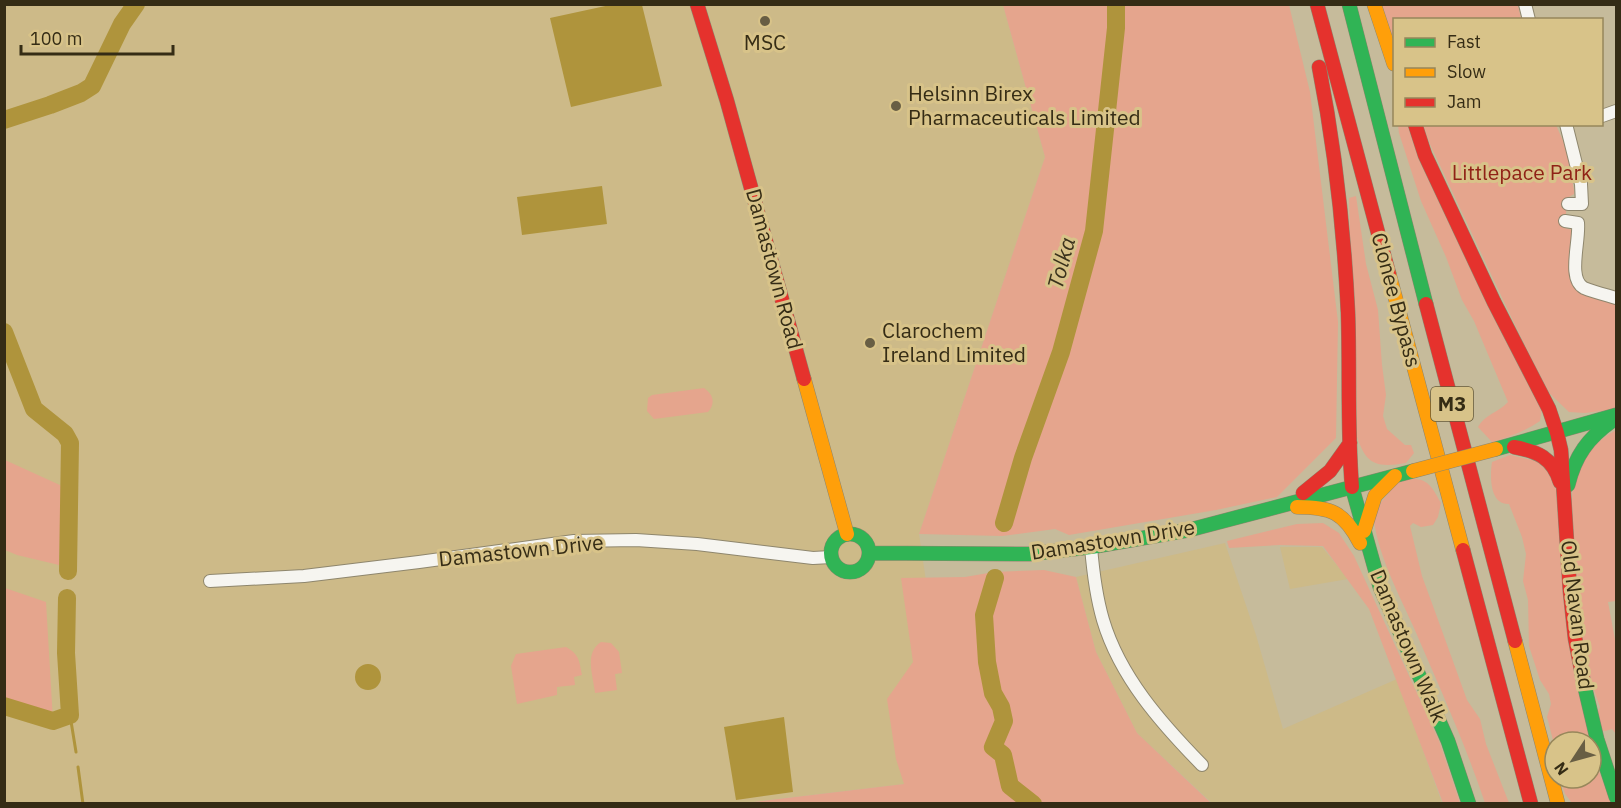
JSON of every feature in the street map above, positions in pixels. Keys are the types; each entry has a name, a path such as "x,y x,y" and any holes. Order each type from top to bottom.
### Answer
{"main road":[{"name":"Damastown Road","path":"698,4 728,101 846,534"},
{"name":"Damastown Walk","path":"1304,4 1325,96 1345,243 1352,487 1380,587 1448,741 1469,804"},
{"name":"Clonee Bypass","path":"1317,4 1531,804"},
{"name":"Clonee Bypass","path":"1349,4 1558,804"},
{"path":"1374,4 1393,58"},
{"name":"Old Navan Road","path":"1416,126 1425,155 1494,302 1549,409 1557,433 1561,450 1571,599 1582,678 1593,724 1617,797"},
{"name":"Old Navan Road","path":"1564,501 1570,472 1582,447 1617,416"},
{"name":"Damastown Drive","path":"869,553 1030,554 1091,547 1189,530 1617,416"},
{"path":"1274,507 1319,483 1342,457 1350,443"},
{"path":"1502,448 1535,450 1550,460 1558,476 1564,501"},
{"path":"1350,460 1360,470 1371,474 1395,476"},
{"path":"1364,531 1375,495 1395,476"},
{"path":"1274,507 1324,507 1342,515 1355,533 1380,587"},
{"path":"846,534 858,535 862,538 866,542 869,553 862,568 852,572 837,567 831,557 831,550 836,540 846,534"}],"street":[{"path":"1568,204 1582,204 1581,184 1571,126"},
{"path":"1565,221 1578,224 1580,236 1574,274 1576,280 1582,287 1617,298"},
{"name":"Damastown Drive","path":"210,581 327,573 574,541 636,540 697,544 813,558 831,557"},
{"path":"1091,547 1096,591 1103,620 1124,668 1155,714 1202,765"}],"shaded area":[{"path":"5,5 1003,5 1045,157 919,534 951,748 904,784 744,803 5,804"},
{"path":"610,5 642,5 662,86 571,107 550,18"},
{"path":"602,186 607,224 522,235 517,197"},
{"path":"1225,543 1256,635 1283,729 1397,679 1442,803 1212,803 1137,733 1096,652 1076,577"},
{"path":"1280,547 1322,547 1348,579 1290,589"},
{"path":"368,664 377,668 381,677 377,686 368,690 359,686 355,677 359,668"},
{"path":"784,717 793,792 736,800 724,727"}],"green space":[{"path":"1003,5 1111,5 1114,29 1096,136 1099,162 1084,241 1098,246 1121,22 1120,5 1289,5 1310,92 1338,322 1336,438 1277,497 1216,510 1069,535 1055,529 1002,536 919,534 1045,157"},
{"path":"1382,5 1518,5 1521,18 1393,18 1393,38"},
{"path":"1398,126 1411,126 1542,409 1540,421 1505,438 1492,442 1478,427 1484,419 1508,402 1421,201"},
{"name":"Littlepace Park","path":"1421,126 1556,126 1567,150 1574,191 1574,194 1567,198 1565,228 1572,230 1575,235 1571,276 1574,283 1587,293 1616,303 1616,409 1585,413 1569,412 1545,389"},
{"path":"1356,196 1366,264 1378,310 1386,395 1383,416 1387,429 1405,445 1411,445 1414,453 1406,463 1394,465 1378,464 1372,461 1362,450 1355,431 1349,198"},
{"path":"704,388 710,393 712,399 708,412 654,419 647,411 648,398 652,395"},
{"path":"1616,430 1616,601 1608,602 1616,645 1616,734 1612,729 1601,730 1596,716 1600,707 1588,670 1582,634 1571,511 1576,475 1587,454"},
{"path":"1510,455 1544,463 1555,483 1587,730 1550,730 1547,717 1551,704 1549,694 1540,680 1529,646 1528,600 1523,581 1526,554 1509,504 1502,503 1494,495 1492,462"},
{"path":"5,460 62,486 59,565 5,550"},
{"path":"1411,479 1426,482 1441,503 1438,517 1433,525 1421,527 1413,523 1410,526 1422,576 1467,700 1480,719 1486,744 1509,803 1485,803 1460,737 1378,542 1373,512 1397,483"},
{"path":"1323,523 1339,533 1354,556 1439,741 1460,803 1443,803 1369,609 1323,546 1280,545 1229,548 1227,541 1297,524"},
{"path":"1044,570 1076,577 1096,652 1137,733 1211,803 746,803 904,784 896,759 887,699 913,662 901,578 965,577 994,572"},
{"path":"5,588 46,602 53,721 5,706"},
{"path":"601,642 611,643 619,652 622,673 615,674 617,690 595,693 591,658"},
{"path":"566,647 576,656 580,666 582,675 574,677 575,685 557,687 557,695 517,704 511,666 516,654"},
{"path":"1603,782 1611,803 1572,803 1564,790 1603,790"}],"waterway":[{"path":"4,120 50,105 81,93 92,86 122,24 136,4"},
{"name":"Tolka","path":"1004,523 1023,458 1061,352 1094,231 1116,28 1116,4"},
{"path":"4,332 34,409 65,434 70,443 68,571"},
{"name":"Tolka","path":"995,578 984,615 987,662 993,693 1001,707 1004,721 993,747 1003,755 1010,786 1033,804"},
{"path":"4,706 53,721 70,715 66,653 67,598"},
{"path":"70,715 76,752"},
{"path":"78,767 83,804"}],"traffic: fast":[{"path":"1349,4 1426,304"},
{"path":"1496,449 1616,415"},
{"path":"1568,485 1574,465 1584,448 1612,421"},
{"path":"869,553 1030,554 1091,547 1189,530 1413,471"},
{"path":"1352,487 1380,587 1448,741 1469,804"},
{"path":"850,534 864,539 869,553 864,567 850,572 836,567 831,553 836,539 850,534"},
{"path":"1584,684 1597,739 1616,797"}],"traffic: slow":[{"path":"1374,4 1393,61"},
{"path":"1389,274 1463,550"},
{"path":"804,379 847,534"},
{"path":"1413,471 1496,449"},
{"path":"1364,531 1375,496 1395,476"},
{"path":"1297,507 1319,508 1335,513 1348,524 1360,543"},
{"path":"1515,641 1558,804"}],"traffic: jam":[{"path":"697,4 727,101 804,379"},
{"path":"1317,4 1389,274"},
{"path":"1319,67 1334,159 1344,251 1348,313 1352,487"},
{"path":"1416,126 1425,155 1494,302 1549,409 1557,433"},
{"path":"1426,304 1515,641"},
{"path":"1557,433 1561,450 1575,638 1584,684"},
{"path":"1303,493 1330,471 1350,443"},
{"path":"1514,447 1543,457 1553,467 1560,482"},
{"path":"1463,550 1531,804"}],"place":[{"name":"MSC","path":"765,21"},
{"name":"Helsinn Birex Pharmaceuticals Limited","path":"896,106"},
{"name":"Clarochem Ireland Limited","path":"870,343"}]}
